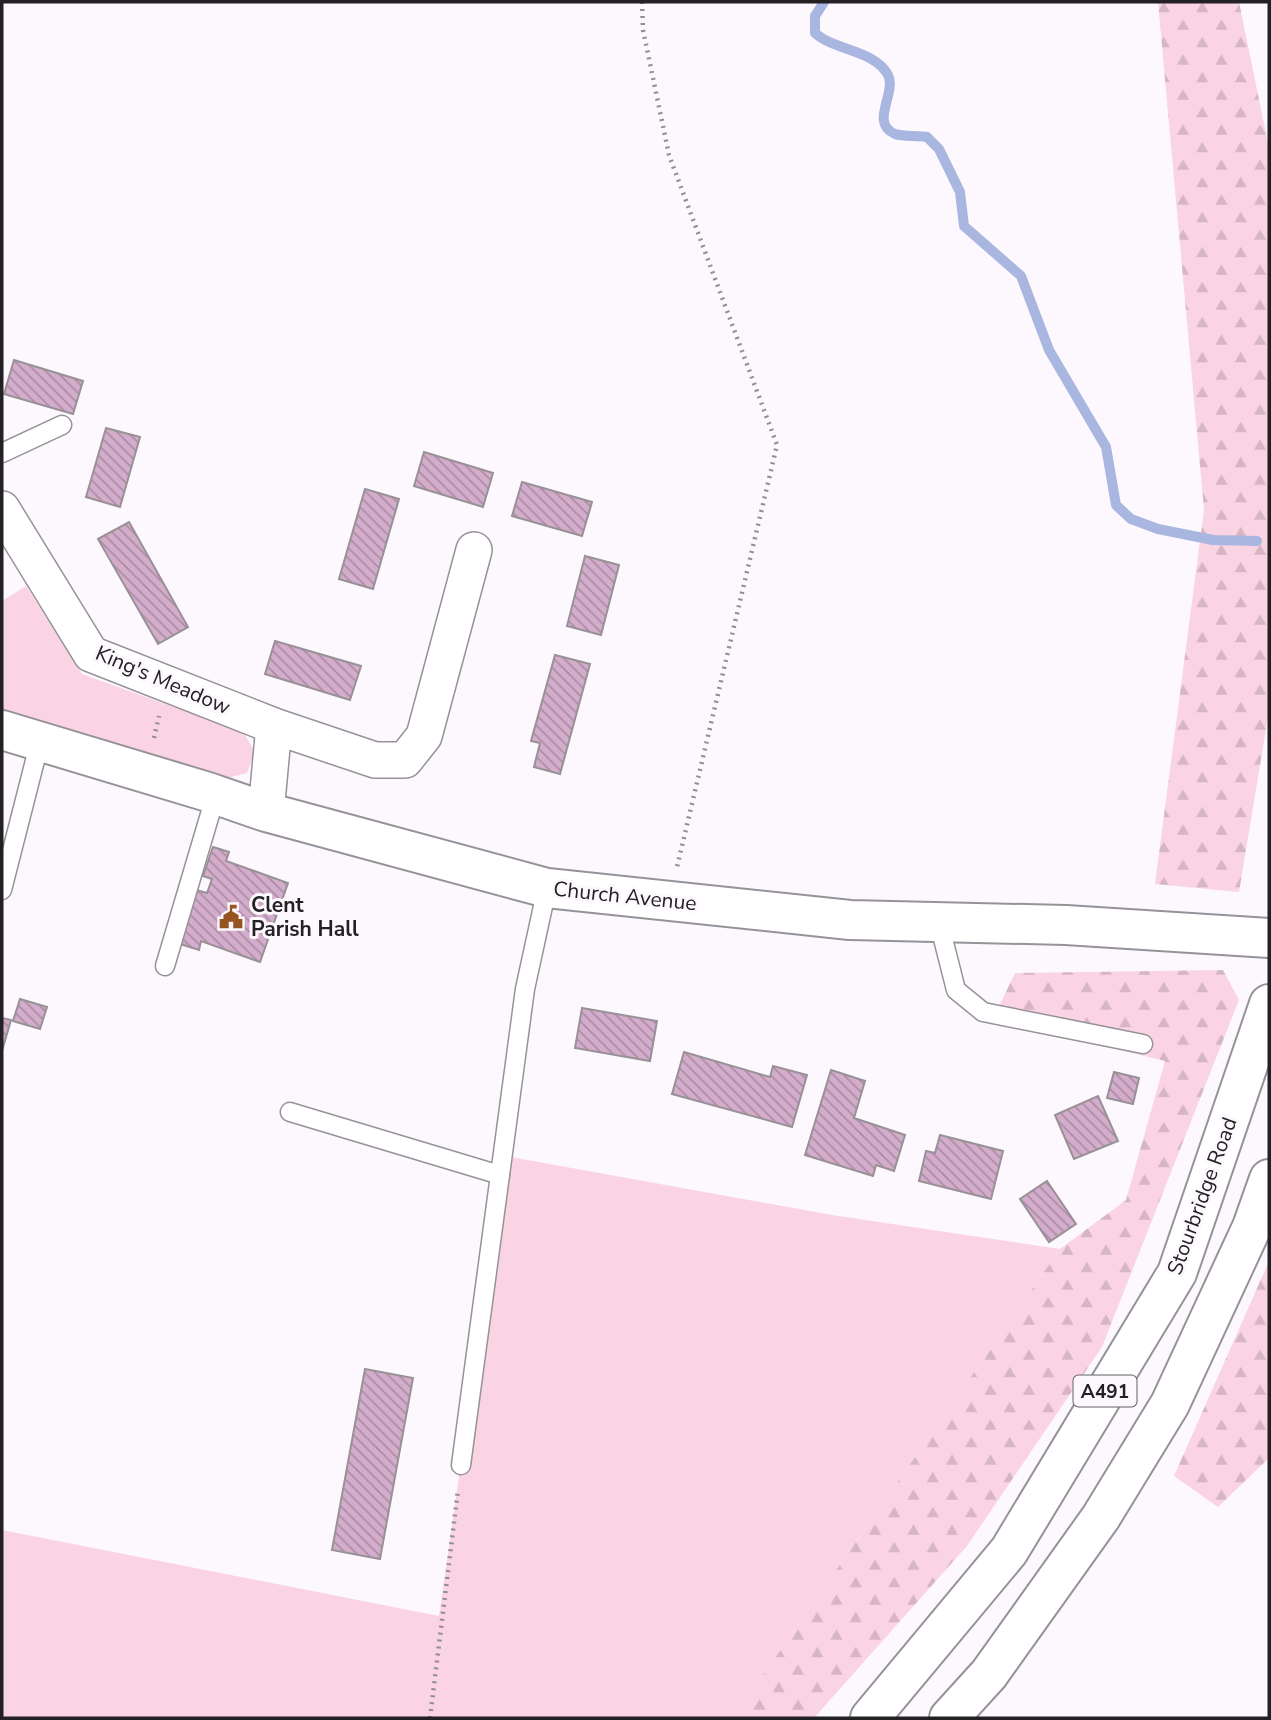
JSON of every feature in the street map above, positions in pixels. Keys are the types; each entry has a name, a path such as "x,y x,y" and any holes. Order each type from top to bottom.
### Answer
{"main road":[{"name":"Church Avenue","path":"2,730 216,794 266,813 547,888 850,920 1066,925 1269,938"},
{"name":"Stourbridge Road","path":"870,1718 1009,1551 1177,1273 1267,1013"},
{"name":"A491","path":"949,1718 989,1675 1101,1517 1170,1404 1252,1227 1269,1179"}],"street":[{"name":"King's Meadow","path":"2,509 90,654 274,726 375,760 405,760 425,736 474,550"},
{"path":"266,813 274,726"}],"lane":[{"path":"2,453 62,425"},
{"path":"2,890 40,741"},
{"path":"165,966 216,794"},
{"path":"461,1465 526,989 547,888"},
{"path":"940,923 956,990 984,1012 1143,1044"},
{"path":"290,1112 500,1175"}],"path":[{"path":"642,2 643,30 669,155 777,445 669,901"},
{"path":"146,773 166,684"},
{"path":"430,1718 461,1465"}],"green space":[{"path":"1158,2 1239,2 1269,148 1269,711 1239,892 1155,884 1204,510"},
{"path":"26,586 82,674 243,732 255,752 247,773 223,779 2,712 2,601"},
{"path":"1223,970 1239,1000 1102,1347 967,1546 814,1718 733,1718 1060,1249 1126,1200 1165,1061 993,1019 1015,973"},
{"path":"505,1156 832,1215 1060,1249 733,1718 2,1718 2,1530 439,1616"},
{"path":"1269,1261 1269,1458 1218,1507 1174,1476"}],"building":[{"path":"14,360 83,381 73,414 4,394"},
{"path":"106,428 140,437 120,507 86,497"},
{"path":"424,452 493,473 483,507 414,486"},
{"path":"522,482 592,502 582,536 512,516"},
{"path":"365,489 399,499 373,589 339,579"},
{"path":"129,522 188,627 158,644 98,539"},
{"path":"585,556 619,565 601,635 567,626"},
{"path":"275,641 361,666 350,700 265,674"},
{"path":"555,655 590,664 560,774 534,767 540,743 531,741"},
{"name":"Clent Parish Hall","path":"213,847 229,852 226,861 288,883 260,962 201,941 199,950 177,943 196,890 207,893 212,879 203,876"},
{"path":"20,999 47,1007 40,1029 13,1021"},
{"path":"582,1008 657,1021 650,1061 575,1048"},
{"path":"2,1018 11,1020 2,1051"},
{"path":"684,1052 770,1077 773,1066 807,1075 792,1127 672,1094"},
{"path":"831,1070 865,1081 854,1118 905,1135 894,1171 876,1165 873,1176 805,1155"},
{"path":"1114,1072 1139,1078 1133,1104 1107,1098"},
{"path":"1098,1096 1118,1141 1074,1159 1055,1115"},
{"path":"940,1135 1003,1151 991,1199 919,1181 926,1151 935,1153"},
{"path":"1047,1181 1076,1224 1049,1242 1020,1199"},
{"path":"365,1369 413,1378 380,1559 332,1550"}],"waterway":[{"path":"824,2 815,16 815,33 833,44 874,60 882,67 890,82 884,123 898,135 927,137 939,149 960,192 964,226 1021,276 1049,350 1106,447 1116,505 1131,519 1158,529 1213,540 1257,541"}],"place":[{"name":"Clent Parish Hall","path":"231,917"}]}
